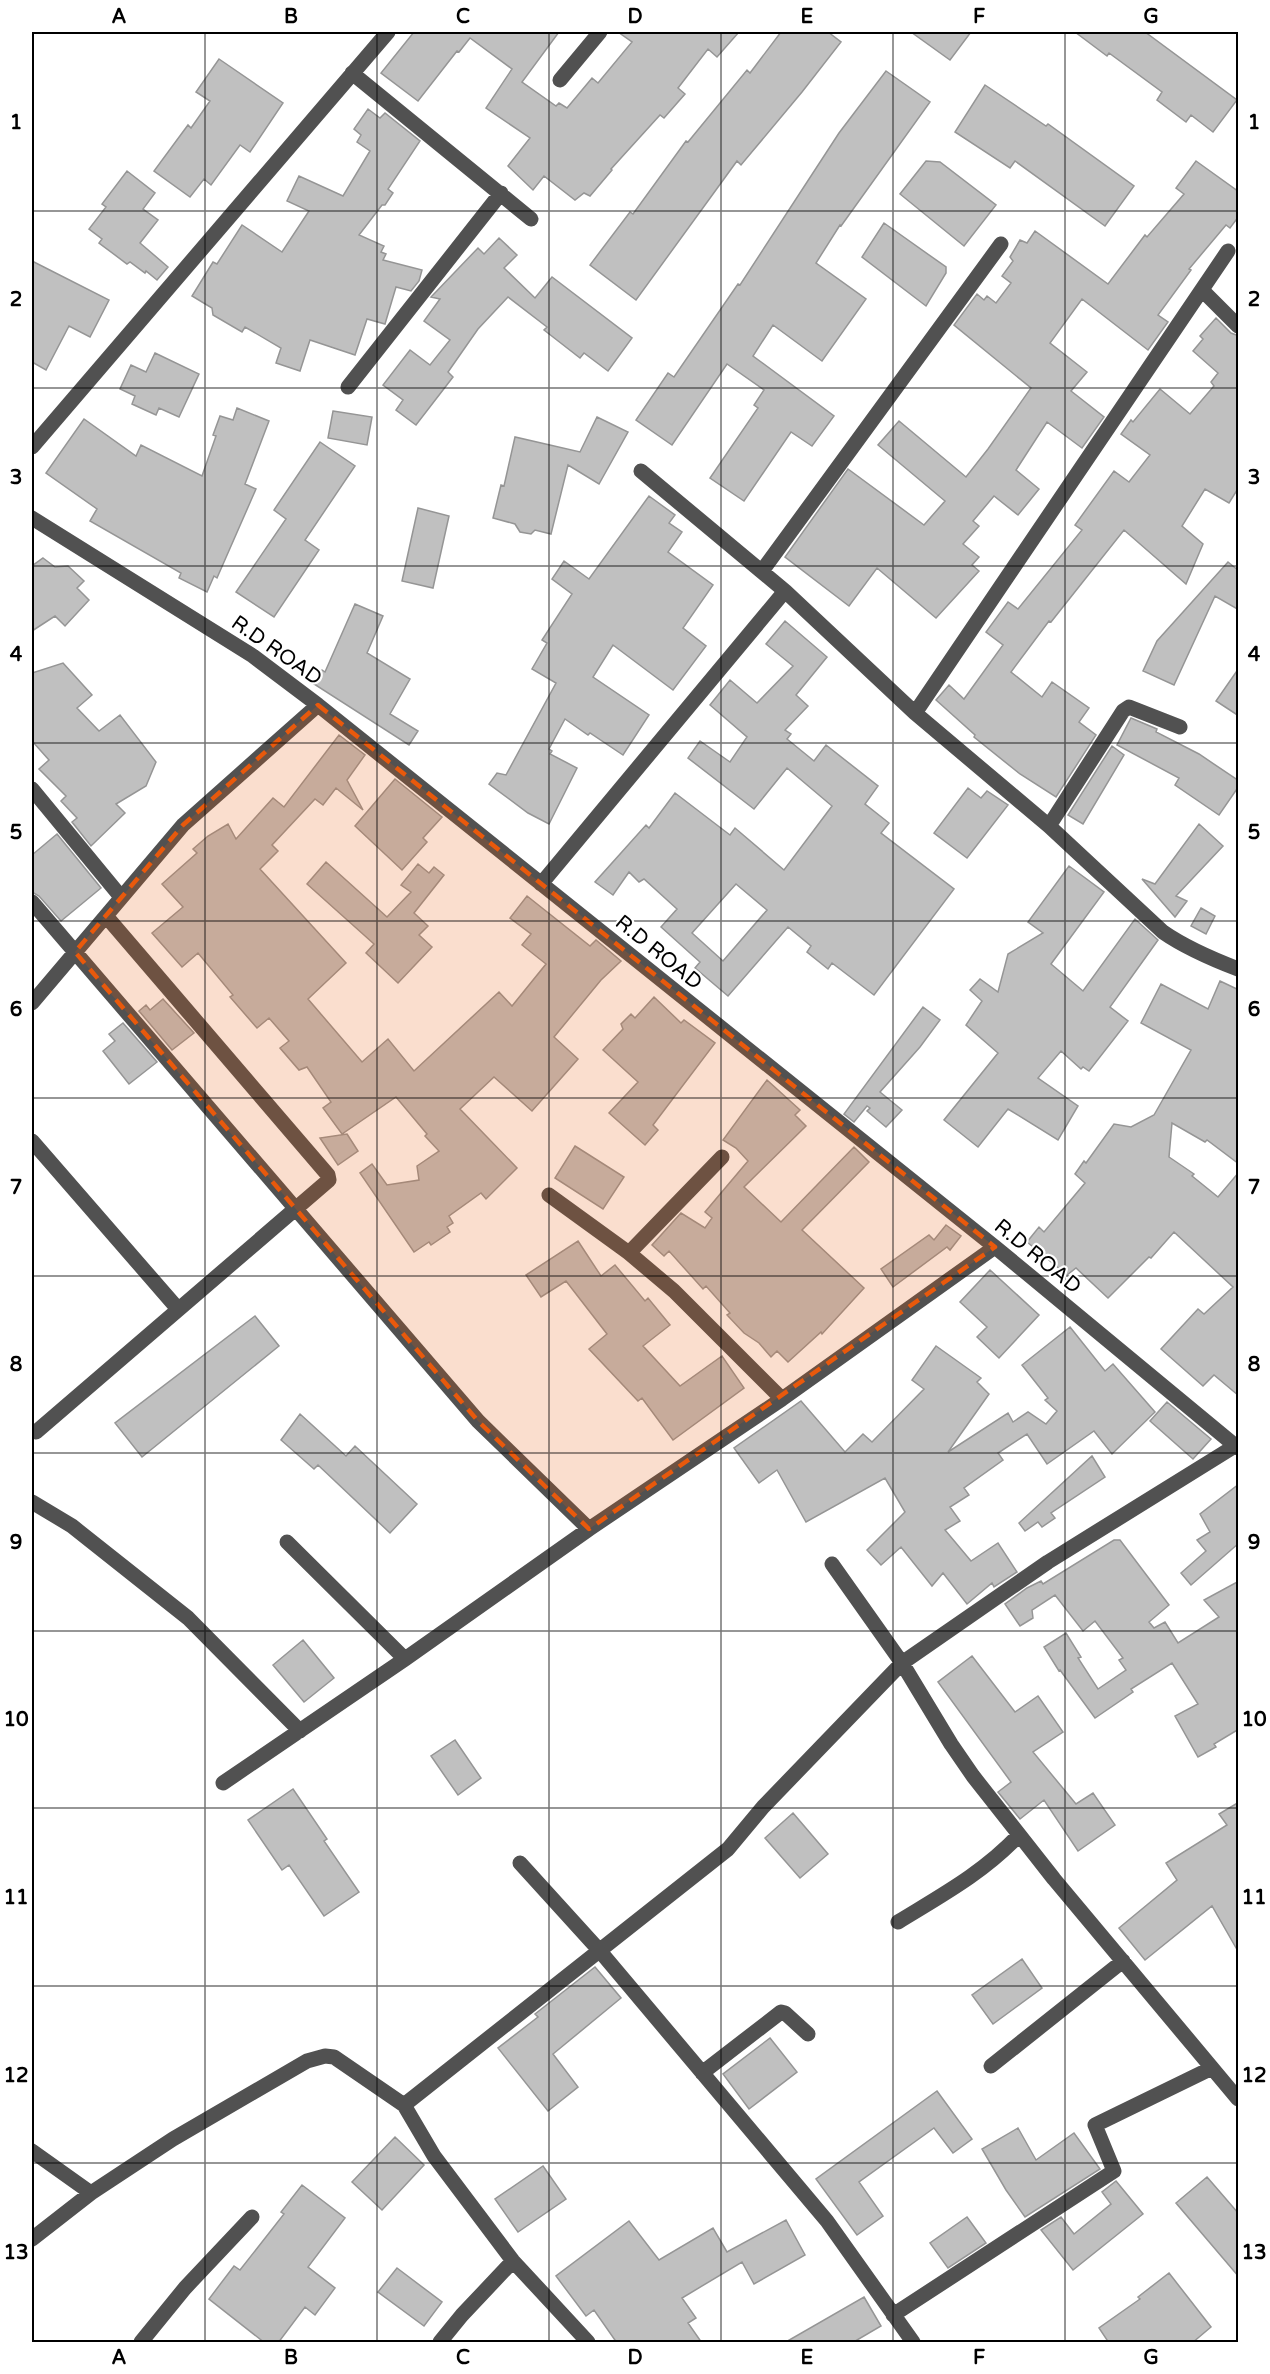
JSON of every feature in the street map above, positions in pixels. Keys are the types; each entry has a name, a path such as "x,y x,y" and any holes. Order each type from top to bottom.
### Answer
{"street":[{"path":"32,447 388,32"},
{"path":"560,80 600,32"},
{"path":"352,74 531,219"},
{"path":"348,387 501,193"},
{"path":"762,571 1001,244"},
{"path":"915,713 1228,251"},
{"path":"1202,290 1239,326"},
{"path":"641,471 785,591 915,713 1049,826 1163,932 1198,952 1239,969"},
{"name":"R.D ROAD","path":"32,518 253,656 318,705 995,1247 1237,1447"},
{"path":"541,884 785,591"},
{"path":"32,1003 183,825 318,705"},
{"path":"1049,826 1123,711 1129,707 1180,727"},
{"path":"32,789 121,897"},
{"path":"32,902 478,1421 589,1529"},
{"path":"36,1432 329,1180 328,1175 106,916"},
{"path":"32,1141 37,1159 178,1309"},
{"path":"629,1253 722,1157"},
{"path":"549,1195 629,1253 690,1306 782,1399"},
{"path":"223,1783 405,1659 589,1529 782,1399 995,1247"},
{"path":"404,2105 728,1849 763,1807 902,1664 1048,1562 1237,1447"},
{"path":"32,1502 72,1526 188,1618 300,1731"},
{"path":"287,1542 405,1659"},
{"path":"832,1564 902,1664 951,1744 1019,1835 1239,2099"},
{"path":"898,1922 973,1877 1002,1853 1019,1835"},
{"path":"520,1863 598,1950 827,2221 913,2343"},
{"path":"991,2066 1123,1962"},
{"path":"702,2073 781,2012 808,2034"},
{"path":"32,2239 91,2193 173,2139 307,2061 324,2056 334,2057 404,2105 434,2157 513,2260 588,2343"},
{"path":"893,2315 1114,2171 1095,2125 1212,2068"},
{"path":"32,2151 91,2193"},
{"path":"141,2343 185,2288 252,2217"},
{"path":"440,2343 462,2314 513,2260"}],"highlighted area":[{"path":"318,705 995,1247 589,1529 478,1421 75,952 183,825"}],"building":[{"path":"414,32 559,32 522,82 556,106 559,103 567,108 592,78 598,83 632,42 618,32 739,32 717,57 708,49 678,88 685,94 664,118 660,115 590,196 584,193 575,200 544,176 533,190 508,166 530,138 486,108 512,69 470,38 418,101 381,73"},
{"path":"781,32 828,32 841,42 741,165 737,161 636,300 590,265 630,212 633,214 686,141 688,142 747,70 750,73"},
{"path":"911,32 971,32 950,60"},
{"path":"1075,32 1145,32 1237,100 1213,132 1191,115 1186,122 1157,100 1162,92 1109,53 1107,56"},
{"path":"219,59 283,103 250,152 240,145 211,185 204,179 190,197 154,171 188,125 191,128 210,101 196,92"},
{"path":"886,71 930,102 840,225 816,263 866,299 822,361 773,325 753,356 834,416 812,446 791,432 744,501 710,478 758,408 754,405 764,390 727,364 672,445 636,420 668,373 674,377 738,284 740,285 839,133"},
{"path":"985,85 1046,126 1048,124 1134,186 1105,226 1015,161 1010,168 955,132"},
{"path":"368,109 380,118 385,113 420,141 388,189 393,193 359,235 384,246 381,252 386,254 383,260 422,270 419,281 411,291 396,287 385,324 367,319 355,355 310,340 300,371 276,363 281,348 245,327 242,332 213,315 212,308 192,296 213,262 217,264 242,225 282,252 309,211 287,201 299,176 343,196 370,151 357,142 361,135 354,129"},
{"path":"926,161 940,162 996,205 964,246 900,194"},
{"path":"1196,161 1239,192 1239,216 1230,228 1226,225 1189,269 1191,270 1158,315 1168,322 1148,350 1082,299 1050,343 1087,372 1071,391 1104,417 1082,448 1047,422 1016,470 1039,489 1018,515 994,496 973,521 979,526 963,544 979,557 972,565 979,571 936,618 877,568 849,606 785,557 848,469 924,525 945,501 878,445 899,421 966,477 1031,388 954,325 977,294 984,300 987,296 996,303 1011,283 1002,276 1013,261 1010,257 1020,240 1027,243 1035,231 1108,284 1145,235 1147,237 1184,194 1176,188"},
{"path":"127,171 155,193 143,209 158,220 140,243 168,267 157,280 130,262 127,264 99,243 102,239 89,229 106,207 102,204"},
{"path":"884,223 946,267 946,273 926,306 862,257"},
{"path":"499,238 517,255 504,268 535,298 552,277 632,338 608,371 584,353 580,358 544,330 547,327 508,297 478,329 448,372 453,377 416,425 396,410 403,400 383,385 410,350 430,365 450,340 424,321 440,299 431,297 478,248 484,254"},
{"path":"32,261 109,300 90,337 69,326 46,370 32,362"},
{"path":"1216,318 1231,333 1239,336 1239,487 1229,503 1205,489 1182,526 1203,544 1186,584 1124,530 1051,622 1049,621 1011,672 1042,697 1052,682 1089,708 1079,722 1096,735 1056,797 1020,774 974,737 975,735 936,700 949,685 964,699 1003,645 986,632 1008,602 1018,609 1082,530 1075,525 1114,471 1129,482 1150,455 1121,434 1131,420 1133,422 1160,389 1190,414 1214,386 1211,382 1218,373 1193,351 1203,339 1200,336"},
{"path":"155,353 199,374 179,417 159,408 156,415 132,404 135,396 120,389 131,365 146,372"},
{"path":"237,408 269,421 245,484 256,489 217,578 214,576 207,592 179,578 181,573 90,521 97,509 46,473 84,419 136,456 141,445 202,476 216,436 213,435 220,416 233,420"},
{"path":"333,411 372,417 367,445 328,438"},
{"path":"597,417 628,432 599,484 568,465 551,534 535,530 531,534 520,532 515,524 493,518 501,485 504,486 515,437 580,452"},
{"path":"320,442 355,466 305,540 319,550 274,617 236,592 286,519 274,510"},
{"path":"649,496 675,515 669,523 682,532 668,552 713,585 683,628 706,646 673,690 613,645 593,677 649,715 623,755 565,719 549,749 552,751 550,754 577,768 549,824 528,813 489,784 497,773 506,775 556,683 532,669 547,643 542,640 572,594 552,579 564,561 589,579"},
{"path":"418,508 449,516 433,588 402,581"},
{"path":"43,558 55,567 68,566 84,581 77,588 89,600 65,626 55,616 32,631 32,566"},
{"path":"1228,562 1239,571 1239,610 1215,596 1174,685 1143,671 1157,641"},
{"path":"355,604 383,616 367,653 410,679 390,714 418,731 409,745 314,684 322,670 325,672"},
{"path":"785,621 827,657 796,695 808,706 785,730 791,734 787,739 814,761 826,745 878,786 865,804 889,823 881,833 954,889 874,995 832,963 828,969 807,952 811,946 788,927 728,996 695,968 700,962 661,927 677,909 644,879 639,882 629,872 613,895 595,882 646,825 649,828 675,793 730,835 735,828 784,870 832,806 787,768 754,809 688,758 700,741 730,762 747,737 710,705 730,680 757,703 793,666 766,644","holes":["736,884 767,910 723,961 692,933"]},
{"path":"63,663 92,695 77,708 99,731 120,715 156,762 146,786 116,804 125,813 91,846 72,822 77,818 61,801 66,796 39,769 49,760 32,741 32,673"},
{"path":"1239,668 1239,716 1216,701"},
{"path":"1131,718 1157,729 1156,732 1199,754 1239,781 1239,786 1219,815 1175,785 1179,778 1117,745"},
{"path":"339,735 365,755 347,780 363,810 336,788 323,805 315,799 272,845 278,851 260,869 346,963 308,999 362,1062 388,1039 414,1071 499,992 512,1006 546,964 522,945 531,934 510,918 527,896 590,946 596,940 621,961 601,980 554,1037 578,1059 532,1111 494,1077 460,1109 517,1168 486,1199 481,1193 449,1216 453,1223 447,1227 450,1232 431,1245 429,1242 414,1252 360,1173 372,1164 387,1185 419,1180 417,1166 439,1151 425,1136 427,1134 396,1097 342,1134 323,1108 331,1102 307,1067 299,1070 280,1048 289,1041 269,1018 257,1028 230,997 233,995 198,953 182,967 152,933 183,907 162,884 197,853 193,849 208,836 228,824 236,839 273,798 284,807"},
{"path":"1112,746 1124,755 1083,824 1068,815"},
{"path":"395,779 442,817 423,838 427,842 402,870 355,826"},
{"path":"968,788 981,798 987,791 1008,805 967,858 934,833"},
{"path":"1199,824 1223,846 1176,896 1187,901 1175,917 1142,879 1155,884"},
{"path":"57,834 101,888 61,921 39,896 32,892 32,855"},
{"path":"326,862 387,917 411,892 401,885 418,864 429,873 434,867 444,875 414,913 428,926 419,935 432,947 398,983 366,953 374,944 307,884"},
{"path":"1069,866 1104,892 1051,964 1083,991 1135,919 1158,940 1110,1007 1128,1021 1089,1071 1083,1067 1081,1069 1061,1051 1038,1078 1078,1106 1058,1140 1008,1109 978,1147 944,1120 998,1053 966,1025 982,1001 970,990 980,979 998,992 1008,954 1043,933 1028,922"},
{"path":"1201,908 1215,916 1206,934 1191,926"},
{"path":"1220,981 1239,990 1239,1164 1207,1140 1205,1142 1172,1123 1169,1157 1194,1174 1192,1176 1218,1197 1239,1172 1239,1396 1214,1375 1203,1386 1161,1349 1198,1309 1204,1314 1233,1287 1174,1232 1151,1258 1149,1257 1108,1298 1076,1268 1067,1275 1027,1242 1039,1227 1044,1232 1085,1183 1075,1174 1084,1161 1086,1163 1114,1124 1131,1127 1154,1115 1191,1050 1141,1023 1161,984 1208,1009"},
{"path":"654,997 681,1023 684,1020 715,1043 653,1125 658,1130 645,1145 609,1113 638,1082 603,1050 623,1029 621,1024 631,1014 635,1018"},
{"path":"163,999 194,1033 172,1050 139,1011 146,1005 150,1010"},
{"path":"923,1007 940,1020 920,1047 880,1092 902,1110 886,1127 867,1111 870,1108 867,1106 854,1122 844,1114"},
{"path":"123,1023 157,1062 129,1084 103,1051 115,1041 109,1034"},
{"path":"767,1080 800,1110 795,1115 806,1126 744,1187 781,1222 854,1147 869,1162 802,1230 864,1288 822,1334 821,1332 788,1362 777,1351 771,1357 759,1343 744,1333 727,1315 730,1313 706,1286 703,1289 669,1251 664,1256 652,1245 681,1213 705,1228 712,1218 705,1212 748,1161 736,1148 723,1140"},
{"path":"347,1134 358,1151 338,1165 320,1138"},
{"path":"575,1146 624,1177 603,1209 555,1178"},
{"path":"946,1225 961,1236 950,1250 947,1247 893,1287 881,1269 929,1235 934,1240"},
{"path":"578,1241 601,1276 615,1265 645,1301 648,1298 670,1325 643,1346 680,1386 722,1356 744,1388 673,1440 642,1398 638,1401 589,1349 607,1334 566,1281 541,1297 526,1275"},
{"path":"990,1270 1039,1315 999,1358 977,1337 987,1327 960,1302"},
{"path":"255,1316 279,1346 142,1457 115,1423"},
{"path":"1070,1327 1105,1371 1113,1364 1155,1412 1112,1454 1094,1431 1047,1464 1027,1434 998,1453 1003,1460 964,1488 969,1495 950,1507 960,1521 945,1530 971,1561 998,1543 1017,1572 994,1587 992,1583 967,1604 943,1573 932,1586 901,1547 881,1565 867,1550 905,1512 885,1478 806,1522 777,1470 759,1483 734,1448 801,1401 845,1452 863,1434 872,1442 924,1389 912,1380 936,1346 981,1378 977,1382 989,1394 948,1452 1008,1413 1013,1422 1028,1412 1046,1424 1057,1411 1045,1400 1048,1398 1022,1365"},
{"path":"1167,1402 1211,1439 1193,1459 1150,1421"},
{"path":"300,1414 346,1456 355,1446 417,1504 390,1533 318,1465 314,1469 281,1440"},
{"path":"1092,1456 1105,1477 1051,1513 1055,1518 1042,1527 1038,1522 1025,1531 1019,1523"},
{"path":"1239,1484 1239,1543 1191,1585 1181,1573 1206,1551 1197,1540 1210,1532 1200,1514"},
{"path":"1114,1540 1120,1540 1169,1605 1149,1622 1154,1628 1165,1622 1178,1643 1219,1617 1204,1600 1239,1581 1239,1729 1214,1744 1216,1747 1198,1757 1175,1716 1198,1704 1172,1663 1131,1689 1133,1692 1095,1718 1059,1671 1044,1647 1066,1633 1081,1657 1078,1658 1098,1689 1126,1670 1119,1660 1123,1658 1095,1621 1083,1631 1055,1595 1032,1610 1033,1618 1020,1626 1005,1604 1027,1588 1041,1581 1043,1584"},
{"path":"303,1640 334,1678 304,1702 273,1665"},
{"path":"972,1656 1015,1712 1038,1696 1063,1732 1033,1752 1076,1804 1093,1793 1115,1825 1078,1851 1044,1800 1020,1819 998,1792 1011,1782 938,1682"},
{"path":"455,1740 481,1778 458,1795 431,1756"},
{"path":"293,1789 327,1839 324,1841 359,1892 324,1916 289,1865 282,1870 248,1820"},
{"path":"1239,1802 1239,1953 1212,1906 1145,1960 1119,1928 1177,1880 1166,1863 1227,1825 1219,1814"},
{"path":"793,1813 828,1854 800,1878 765,1838"},
{"path":"1022,1959 1042,1988 993,2024 972,1995"},
{"path":"595,1967 621,1998 553,2054 578,2087 548,2111 498,2048 538,2017 535,2014"},
{"path":"770,2038 797,2072 749,2109 723,2074"},
{"path":"937,2091 972,2139 953,2153 934,2128 859,2182 883,2216 857,2235 816,2179"},
{"path":"1018,2128 1036,2160 1074,2133 1100,2169 1025,2217 982,2149"},
{"path":"395,2137 424,2165 382,2210 352,2182"},
{"path":"543,2166 566,2199 518,2232 495,2199"},
{"path":"1207,2177 1239,2214 1239,2277 1176,2203"},
{"path":"1116,2181 1143,2214 1073,2270 1041,2230 1061,2217 1074,2234 1111,2204 1102,2192"},
{"path":"302,2185 345,2218 308,2267 335,2288 315,2315 305,2307 278,2343 265,2343 209,2299 234,2266 240,2270 284,2214 281,2212"},
{"path":"967,2217 986,2243 948,2268 930,2243"},
{"path":"786,2220 805,2255 754,2284 742,2262 682,2298 696,2318 688,2323 702,2343 617,2343 594,2310 586,2316 556,2276 629,2221 659,2260 713,2228 727,2252"},
{"path":"397,2268 442,2302 424,2326 378,2292"},
{"path":"1169,2273 1211,2327 1192,2343 1109,2343 1099,2328 1140,2299 1138,2297"},
{"path":"864,2297 881,2326 852,2343 784,2343"}]}
